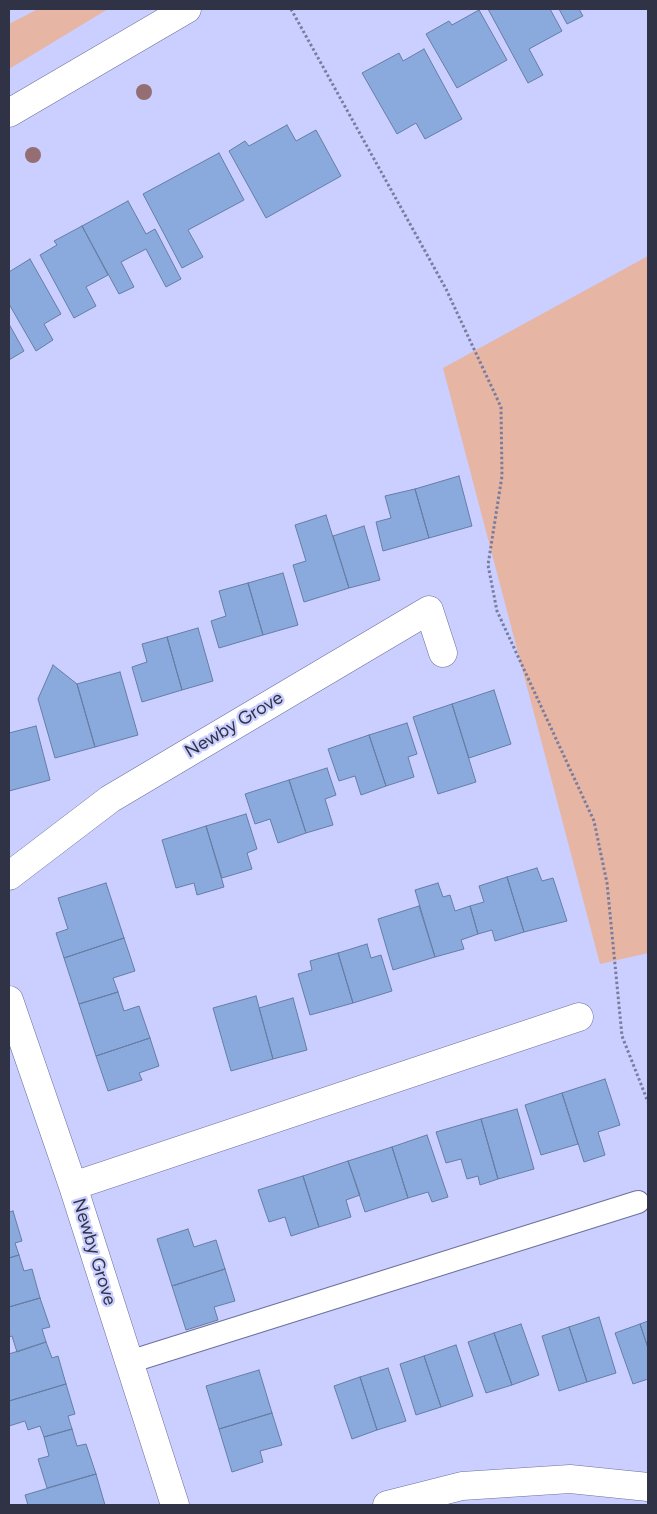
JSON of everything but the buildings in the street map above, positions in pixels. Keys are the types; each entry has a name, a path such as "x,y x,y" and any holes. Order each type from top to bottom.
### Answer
{"street":[{"path":"9,113 187,9"},
{"name":"Newby Grove","path":"9,876 110,799 429,610 443,653"},
{"name":"Newby Grove","path":"9,1000 73,1186 175,1505"},
{"path":"73,1186 579,1017"},
{"path":"388,1505 465,1496 570,1480 648,1487"}],"lane":[{"path":"129,1362 638,1202"}],"path":[{"path":"292,9 446,289 501,407 502,476 488,564 497,610 594,821 607,882 622,1036 648,1102"}],"shaded area":[{"path":"38,9 108,9 9,69 9,24"},
{"path":"648,256 648,953 600,964 443,368"}]}
